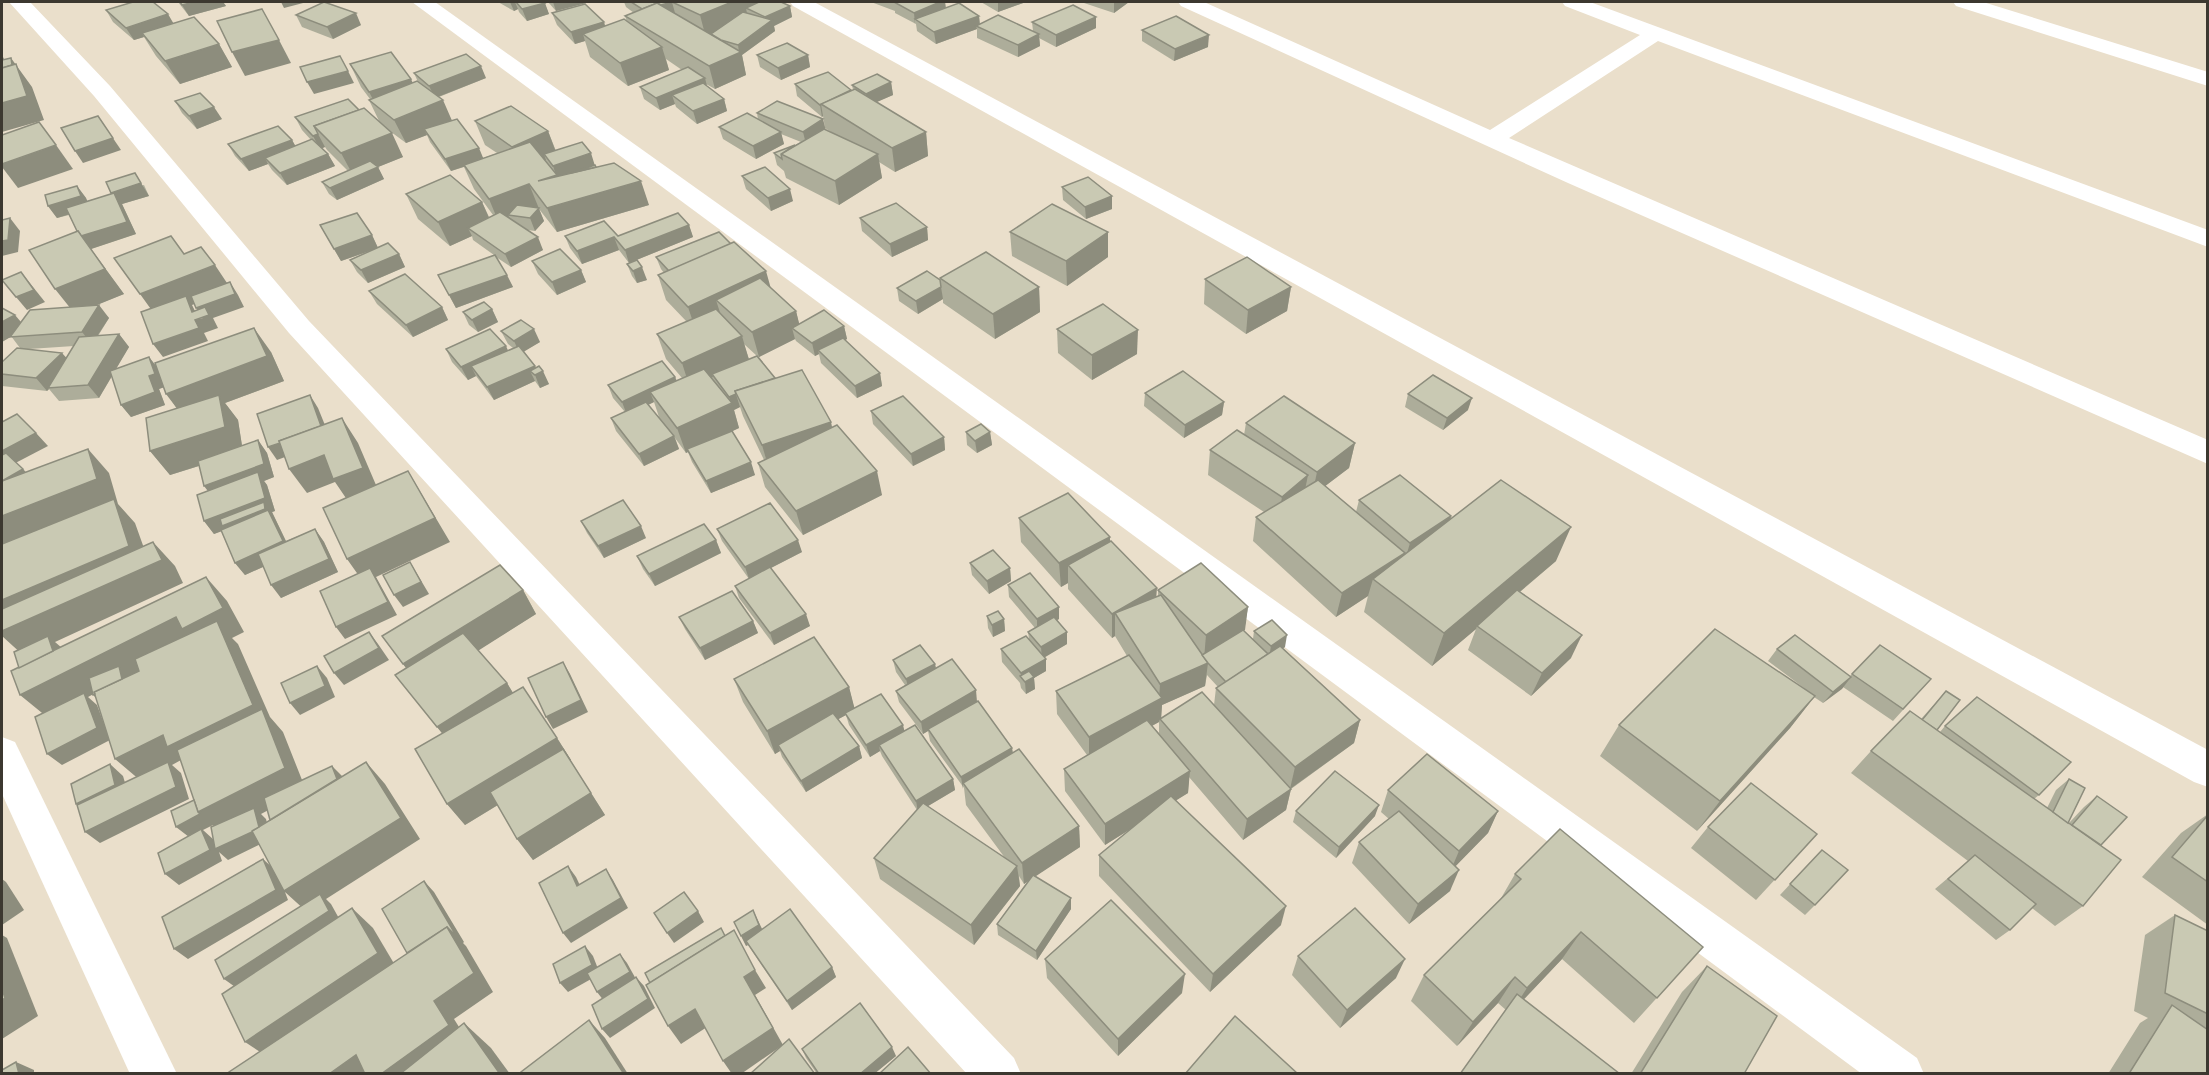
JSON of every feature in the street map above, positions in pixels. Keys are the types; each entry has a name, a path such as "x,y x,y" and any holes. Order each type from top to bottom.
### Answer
{"street":[{"path":"19,2 102,91 299,327 998,1074"},
{"path":"422,2 1901,1074"},
{"path":"800,2 2208,770"},
{"path":"1188,2 1492,140 2208,453"},
{"path":"1572,2 2208,239"},
{"path":"1963,2 2208,79"},
{"path":"1492,140 1658,33"},
{"path":"2,754 154,1074"}],"building":[{"path":"133,2 153,2 168,14 126,28 106,10"},
{"path":"324,2 356,13 327,27 296,15"},
{"path":"516,2 544,2 545,3 522,9"},
{"path":"631,2 672,2 661,5 657,3 642,9"},
{"path":"672,2 732,2 700,15"},
{"path":"759,2 781,2 790,6 765,17 746,8"},
{"path":"894,2 940,2 914,13"},
{"path":"657,3 741,52 709,66 625,16"},
{"path":"959,3 979,16 934,32 915,19"},
{"path":"585,4 604,22 571,32 552,13"},
{"path":"1073,5 1096,17 1056,35 1032,22"},
{"path":"262,9 279,40 232,52 217,21"},
{"path":"743,12 772,20 738,45 711,34"},
{"path":"998,15 1039,34 1018,45 976,26"},
{"path":"1176,16 1209,35 1175,49 1142,30"},
{"path":"194,17 219,44 165,61 142,33"},
{"path":"624,19 662,47 620,63 583,34"},
{"path":"787,43 808,55 778,68 757,55"},
{"path":"391,52 411,79 369,92 350,64"},
{"path":"466,54 481,66 429,86 414,73"},
{"path":"340,56 348,71 307,82 300,67"},
{"path":"11,58 12,65 2,68 2,60"},
{"path":"16,64 27,96 2,103 2,68"},
{"path":"688,67 705,78 656,98 640,87"},
{"path":"828,72 851,90 820,105 795,84"},
{"path":"877,74 891,82 866,94 852,85"},
{"path":"417,81 443,100 394,120 369,100"},
{"path":"703,83 724,99 693,111 672,95"},
{"path":"855,89 926,132 892,148 821,104"},
{"path":"200,93 214,107 189,116 175,101"},
{"path":"348,99 359,110 314,126 318,134 313,136 295,117"},
{"path":"777,101 823,119 803,132 757,113"},
{"path":"511,106 548,131 512,147 475,121"},
{"path":"364,108 392,133 341,153 314,126"},
{"path":"747,113 781,132 753,146 719,127"},
{"path":"98,116 113,138 75,151 61,128"},
{"path":"457,119 479,148 445,159 424,129"},
{"path":"39,122 56,145 2,164 2,135"},
{"path":"278,126 292,140 241,159 228,144"},
{"path":"824,129 878,154 835,181 781,154"},
{"path":"312,139 328,154 280,173 265,158"},
{"path":"530,142 557,175 538,181 614,163 641,181 547,208 529,184 489,199 464,165"},
{"path":"582,142 591,153 553,166 544,154"},
{"path":"795,145 781,154 782,159 774,153"},
{"path":"370,161 378,167 330,188 322,182"},
{"path":"595,165 596,167 571,173"},
{"path":"765,167 790,189 768,198 742,176"},
{"path":"135,173 141,183 111,193 106,182"},
{"path":"450,175 482,202 438,222 406,194"},
{"path":"1088,177 1112,196 1085,207 1062,187"},
{"path":"77,186 81,196 48,206 45,195"},
{"path":"114,193 127,222 81,236 66,208"},
{"path":"896,203 927,227 890,244 860,218"},
{"path":"1052,204 1108,232 1066,261 1010,232"},
{"path":"517,205 539,208 530,218 508,215"},
{"path":"500,212 538,237 505,254 468,228"},
{"path":"357,213 372,235 334,249 320,225"},
{"path":"678,213 689,225 625,250 614,237 577,251 565,236 604,221 618,236"},
{"path":"10,218 8,240 2,241 2,220"},
{"path":"78,231 105,269 55,289 29,250"},
{"path":"719,232 731,244 669,271 656,257"},
{"path":"171,236 184,254 201,247 215,265 140,294 114,258"},
{"path":"734,242 766,271 688,307 658,275"},
{"path":"388,243 399,254 361,270 350,260"},
{"path":"560,249 581,270 552,282 532,261"},
{"path":"986,252 1039,287 993,314 940,278"},
{"path":"495,255 507,275 449,295 438,275"},
{"path":"1247,257 1291,287 1248,310 1205,279"},
{"path":"637,260 642,267 633,271 627,264"},
{"path":"927,271 940,280 941,287 916,301 897,288"},
{"path":"21,272 34,290 16,297 2,280"},
{"path":"405,274 442,307 406,325 369,291"},
{"path":"760,278 796,311 752,332 716,300"},
{"path":"230,282 235,294 196,308 191,296"},
{"path":"186,296 192,312 205,307 209,315 195,320 199,328 153,344 141,312"},
{"path":"484,302 492,309 472,320 463,312"},
{"path":"1103,304 1138,330 1092,355 1057,329"},
{"path":"99,305 82,332 10,337 30,310"},
{"path":"2,308 15,315 2,322"},
{"path":"716,309 742,336 682,363 657,334"},
{"path":"824,310 844,326 812,343 792,328"},
{"path":"521,320 534,329 514,341 501,331"},
{"path":"254,328 267,356 166,394 155,363"},
{"path":"490,329 506,346 461,367 446,349"},
{"path":"119,334 88,385 48,388 79,337"},
{"path":"843,338 880,373 855,386 818,350"},
{"path":"519,346 535,366 487,387 471,366"},
{"path":"17,348 62,353 36,378 2,374 2,362"},
{"path":"757,356 775,378 735,391 736,394 729,397 712,374"},
{"path":"149,357 155,374 149,376 155,392 121,405 110,371"},
{"path":"662,361 675,377 622,402 608,385"},
{"path":"539,366 543,371 535,375 530,371"},
{"path":"704,369 732,403 677,428 650,392"},
{"path":"802,370 831,422 762,445 735,391"},
{"path":"1183,371 1224,402 1185,425 1145,393"},
{"path":"1433,375 1472,398 1447,418 1408,394"},
{"path":"219,395 225,427 150,451 146,418"},
{"path":"310,395 321,426 268,447 257,414"},
{"path":"903,396 944,437 911,454 871,411"},
{"path":"1284,396 1355,443 1317,472 1246,423"},
{"path":"646,402 674,436 639,454 611,418"},
{"path":"17,414 36,433 2,451 2,422"},
{"path":"342,418 363,468 333,479 324,455 289,469 279,441"},
{"path":"981,424 990,432 975,441 966,432"},
{"path":"837,425 877,471 796,511 758,463"},
{"path":"1237,430 1308,475 1282,497 1210,450"},
{"path":"732,431 751,462 706,481 687,449"},
{"path":"258,440 264,464 204,486 198,461"},
{"path":"88,449 97,479 2,516 2,481"},
{"path":"6,453 23,469 2,481 2,455"},
{"path":"408,471 435,518 347,559 323,508"},
{"path":"258,472 265,498 204,521 197,495"},
{"path":"1400,475 1451,516 1410,543 1359,500"},
{"path":"1318,480 1405,553 1342,593 1256,517"},
{"path":"1501,480 1571,527 1444,633 1373,579"},
{"path":"1068,493 1110,537 1059,563 1019,518"},
{"path":"114,499 129,546 2,600 2,544"},
{"path":"623,500 641,526 598,546 581,521"},
{"path":"264,502 265,509 222,526 220,519"},
{"path":"770,503 798,540 745,567 717,529"},
{"path":"268,510 283,541 235,563 221,530"},
{"path":"704,524 716,540 649,574 637,556"},
{"path":"315,529 329,559 271,585 258,554"},
{"path":"1111,541 1157,588 1112,614 1068,565"},
{"path":"153,542 162,560 2,631 2,609"},
{"path":"993,550 1010,568 987,581 970,563"},
{"path":"410,562 421,582 394,595 383,575"},
{"path":"1201,563 1248,607 1206,635 1158,590"},
{"path":"500,565 523,590 403,664 382,636"},
{"path":"770,567 806,614 770,633 735,586"},
{"path":"370,568 388,602 336,627 320,591"},
{"path":"1030,573 1059,607 1037,619 1008,585"},
{"path":"206,577 223,608 182,629 176,617 20,695 11,671"},
{"path":"1517,590 1582,635 1542,673 1477,626"},
{"path":"732,591 753,621 700,648 679,617"},
{"path":"1161,595 1208,663 1160,684 1115,613"},
{"path":"998,611 1004,619 992,625 987,616"},
{"path":"1054,617 1067,632 1041,647 1028,632"},
{"path":"1272,620 1287,635 1271,646 1254,631"},
{"path":"217,621 253,705 167,747 163,735 115,759 94,692 139,671 135,659"},
{"path":"1715,629 1815,696 1720,801 1619,725"},
{"path":"1243,630 1268,654 1226,682 1202,655"},
{"path":"369,632 379,648 334,673 324,656"},
{"path":"463,633 507,683 437,727 395,675"},
{"path":"1795,635 1851,677 1833,692 1777,649"},
{"path":"48,636 53,651 19,668 14,652"},
{"path":"1026,636 1046,659 1021,673 1001,649"},
{"path":"814,637 849,687 767,731 734,679"},
{"path":"920,645 935,664 906,679 893,660"},
{"path":"1880,645 1931,679 1903,709 1852,674"},
{"path":"1280,646 1360,720 1295,767 1216,688"},
{"path":"1129,655 1162,698 1089,737 1056,691"},
{"path":"952,659 976,690 921,722 896,691"},
{"path":"563,662 581,700 546,717 528,678"},
{"path":"119,666 122,679 94,692 93,695 89,678"},
{"path":"317,666 325,686 290,703 281,683"},
{"path":"1029,671 1034,677 1025,682 1020,676"},
{"path":"523,687 557,738 447,804 415,749"},
{"path":"1946,691 1960,700 1937,730 1922,720"},
{"path":"1202,692 1291,789 1247,819 1160,719"},
{"path":"84,693 97,728 47,754 35,717"},
{"path":"881,694 903,725 866,745 845,713"},
{"path":"1977,697 2071,762 2039,795 1945,726"},
{"path":"978,701 1012,748 961,777 928,729"},
{"path":"262,709 285,768 198,812 177,750"},
{"path":"1910,711 2121,860 2083,906 1871,751"},
{"path":"833,713 859,746 801,781 778,745"},
{"path":"1147,720 1190,771 1105,824 1064,769"},
{"path":"915,725 953,779 916,801 879,745"},
{"path":"563,749 591,793 517,839 490,792"},
{"path":"1019,749 1079,826 1022,863 963,783"},
{"path":"1427,754 1498,811 1459,851 1388,790"},
{"path":"168,762 176,787 85,832 77,805"},
{"path":"366,762 401,818 284,891 252,831"},
{"path":"110,764 115,785 76,804 71,784"},
{"path":"332,766 337,779 270,820 264,798"},
{"path":"1335,771 1379,805 1339,847 1296,811"},
{"path":"2069,779 2085,788 2068,823 2053,812"},
{"path":"1751,783 1817,834 1775,880 1708,827"},
{"path":"1171,796 1286,906 1213,974 1099,855"},
{"path":"2097,796 2127,817 2101,845 2072,825"},
{"path":"194,800 200,814 176,827 171,811"},
{"path":"923,803 1017,866 971,925 874,858"},
{"path":"254,808 259,827 215,849 211,827"},
{"path":"1399,811 1459,870 1418,904 1359,842"},
{"path":"2208,815 2208,882 2172,857"},
{"path":"201,829 210,850 165,874 158,853"},
{"path":"1560,829 1703,947 1657,998 1581,932 1527,988 1515,977 1473,1022 1424,975 1521,879 1515,874"},
{"path":"1822,850 1848,870 1815,905 1790,884"},
{"path":"1975,855 2036,904 2010,930 1948,879"},
{"path":"263,859 276,890 174,949 162,917"},
{"path":"568,866 577,886 606,869 621,898 563,933 539,883"},
{"path":"1033,875 1071,898 1036,951 997,924"},
{"path":"424,881 454,932 447,927 407,953 382,909"},
{"path":"684,892 698,911 667,933 654,913"},
{"path":"320,894 329,911 224,979 215,960"},
{"path":"1111,900 1185,974 1118,1039 1045,959"},
{"path":"352,908 378,953 245,1042 222,994"},
{"path":"1355,908 1405,959 1347,1010 1298,956"},
{"path":"790,909 832,967 787,1001 746,941"},
{"path":"753,910 759,925 741,936 734,922"},
{"path":"2175,915 2208,931 2208,1014 2165,993"},
{"path":"447,927 474,973 434,1001 449,1025 381,1074 365,1074 356,1055 329,1074 226,1074"},
{"path":"721,928 725,936 650,983 645,973"},
{"path":"734,930 755,970 744,977 773,1028 723,1061 695,1009 668,1026 646,985"},
{"path":"585,946 592,965 560,983 553,964"},
{"path":"620,954 630,972 597,992 587,973"},
{"path":"1707,966 1777,1016 1744,1074 1640,1074"},
{"path":"636,977 648,999 602,1029 592,1005"},
{"path":"1517,994 1620,1074 1460,1074"},
{"path":"860,1003 892,1047 860,1074 819,1074 802,1049"},
{"path":"2172,1005 2208,1030 2208,1074 2132,1074 2130,1072"},
{"path":"1235,1016 1298,1074 1185,1074"},
{"path":"589,1020 624,1074 522,1074 521,1072"},
{"path":"464,1023 500,1074 400,1074"},
{"path":"789,1039 815,1074 750,1074"},
{"path":"908,1047 931,1074 879,1074"},
{"path":"16,1062 19,1074 2,1074 2,1070"}]}
